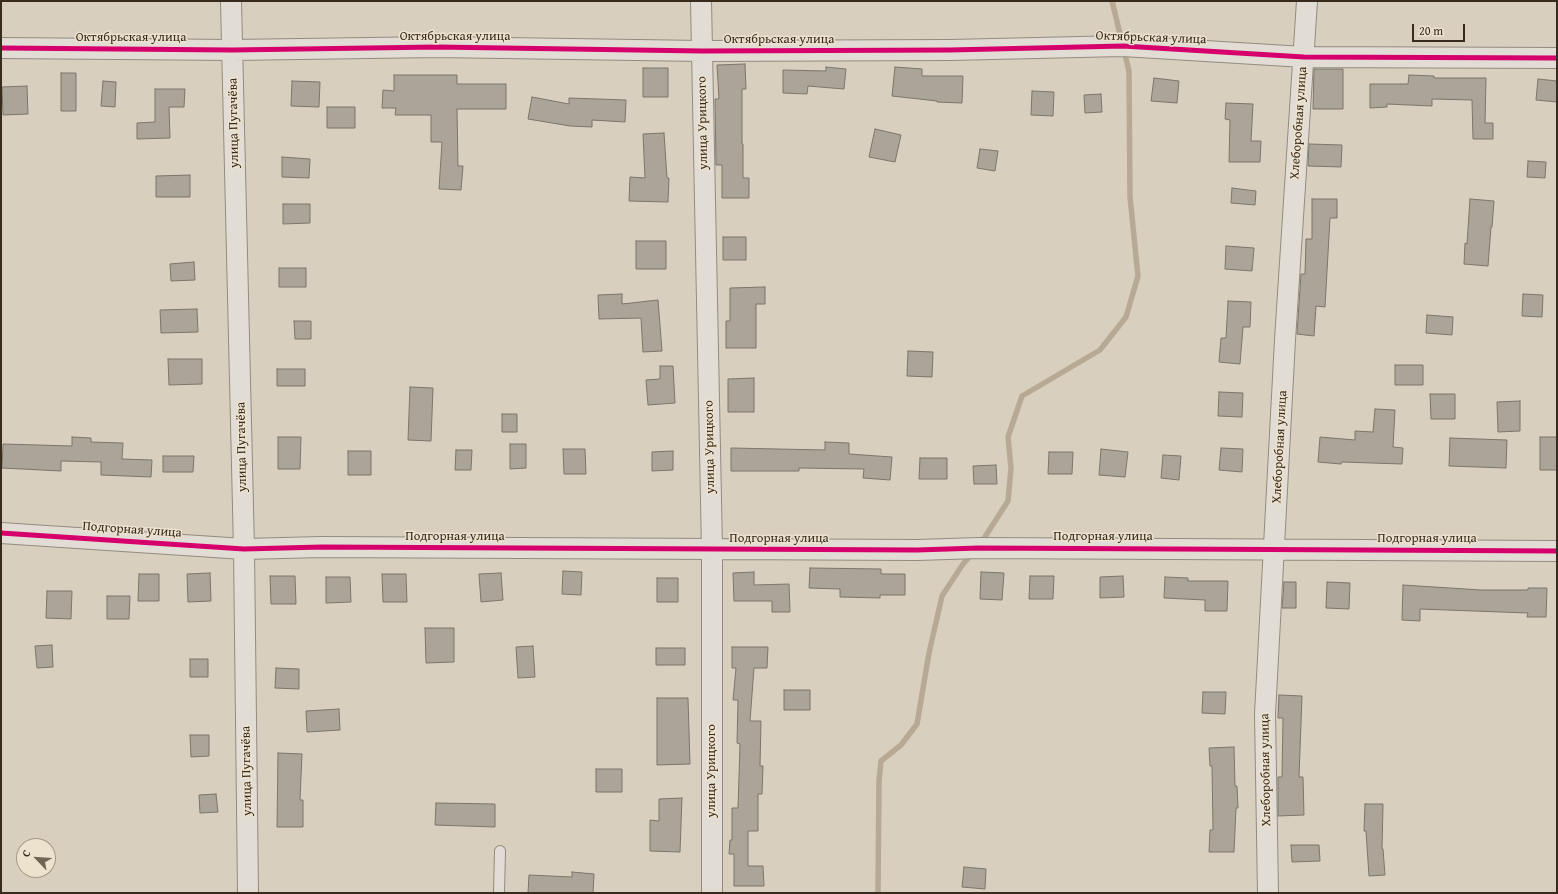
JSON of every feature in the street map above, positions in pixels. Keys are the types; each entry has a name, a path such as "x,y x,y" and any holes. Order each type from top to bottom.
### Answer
{"street":[{"name":"улица Пугачёва","path":"231,1 244,549 248,893"},
{"name":"улица Урицкого","path":"701,1 712,550 712,893"},
{"name":"Хлеборобная улица","path":"1268,893 1265,714 1285,340 1307,1"},
{"name":"Октябрьская улица","path":"1,48 232,50 437,47 702,51 950,50 1123,46 1304,56 1557,58"},
{"name":"Подгорная улица","path":"1,532 244,549 322,547 712,550 917,550 978,548 1557,551"}],"lane":[{"path":"499,893 500,851"}],"building":[{"path":"745,64 746,89 742,89 743,178 749,178 749,198 722,198 722,165 716,165 715,99 719,99 717,65"},
{"path":"826,67 846,69 844,89 808,86 807,94 783,93 783,70 826,71"},
{"path":"895,67 922,69 922,76 963,76 962,103 937,102 892,96"},
{"path":"643,68 668,68 668,97 643,97"},
{"path":"1314,69 1343,69 1343,109 1313,109"},
{"path":"61,73 76,73 76,111 61,111"},
{"path":"394,75 457,75 457,84 506,84 506,109 457,109 458,166 463,166 461,190 439,189 442,142 431,142 431,115 395,115 396,108 382,108 383,90 394,91"},
{"path":"1409,75 1434,76 1434,78 1486,78 1485,123 1493,123 1493,139 1473,139 1472,100 1432,99 1432,106 1387,104 1387,107 1370,108 1370,84 1408,84"},
{"path":"1154,78 1179,81 1177,103 1151,101"},
{"path":"1538,79 1557,81 1557,102 1536,100"},
{"path":"103,81 116,82 115,107 101,106"},
{"path":"292,81 320,82 319,107 291,106"},
{"path":"27,86 28,114 3,115 2,87"},
{"path":"155,89 185,89 184,107 169,107 170,138 137,139 137,123 155,122"},
{"path":"1032,91 1054,92 1053,116 1031,115"},
{"path":"1101,94 1102,112 1085,113 1084,95"},
{"path":"532,97 569,104 569,98 626,100 625,122 592,120 592,127 570,126 528,119"},
{"path":"1226,103 1253,104 1251,141 1261,141 1260,162 1229,162 1230,120 1225,119"},
{"path":"327,107 355,107 355,128 327,128"},
{"path":"875,129 901,135 895,162 869,157"},
{"path":"664,133 667,178 669,178 668,202 629,201 630,177 645,178 643,134"},
{"path":"1309,144 1342,145 1341,167 1308,166"},
{"path":"980,149 998,151 995,171 977,168"},
{"path":"282,157 310,159 309,178 282,177"},
{"path":"1528,161 1546,162 1545,178 1527,177"},
{"path":"190,175 190,197 156,197 156,176"},
{"path":"1232,188 1256,191 1255,205 1231,203"},
{"path":"1312,199 1337,199 1337,218 1330,218 1325,307 1316,306 1314,336 1297,334 1301,274 1305,274 1306,239 1312,239"},
{"path":"1470,199 1494,201 1488,266 1464,264"},
{"path":"283,204 310,204 310,223 283,224"},
{"path":"723,237 746,237 746,260 723,260"},
{"path":"636,241 666,241 666,269 636,269"},
{"path":"1226,246 1254,248 1252,271 1225,269"},
{"path":"194,262 195,280 171,281 170,264"},
{"path":"279,268 306,268 306,287 279,287"},
{"path":"765,287 765,304 756,304 756,348 726,348 726,321 730,321 730,288"},
{"path":"622,294 622,304 658,300 662,351 643,352 641,318 599,319 598,295"},
{"path":"1523,294 1543,295 1542,317 1522,316"},
{"path":"1228,301 1251,302 1250,327 1243,327 1240,364 1219,362 1221,338 1226,338"},
{"path":"197,309 198,332 161,333 160,310"},
{"path":"1427,315 1453,317 1452,335 1426,333"},
{"path":"294,321 311,321 311,339 295,339"},
{"path":"908,351 933,352 932,377 907,376"},
{"path":"168,359 202,359 202,384 169,385"},
{"path":"1395,365 1423,365 1423,385 1395,385"},
{"path":"660,366 673,366 675,403 648,405 646,380 660,379"},
{"path":"277,369 305,369 305,386 277,386"},
{"path":"754,378 754,412 728,412 728,379"},
{"path":"410,387 433,388 431,441 408,440"},
{"path":"1219,392 1243,393 1242,417 1218,416"},
{"path":"1430,394 1455,394 1455,419 1431,419"},
{"path":"1520,401 1520,431 1498,432 1497,402"},
{"path":"1375,409 1395,410 1393,447 1403,448 1402,464 1342,462 1341,464 1318,462 1320,437 1355,440 1355,431 1373,432"},
{"path":"502,414 517,414 517,432 502,432"},
{"path":"72,437 91,438 91,442 123,443 122,459 152,460 151,477 101,475 101,462 61,461 61,471 2,468 3,444 72,446"},
{"path":"278,437 301,437 300,469 278,469"},
{"path":"1540,437 1557,437 1557,470 1540,470"},
{"path":"1450,438 1507,440 1506,468 1449,466"},
{"path":"825,442 849,443 849,454 892,457 890,480 863,478 864,469 799,468 799,471 731,471 731,448 825,450"},
{"path":"510,444 526,444 526,468 510,469"},
{"path":"1221,448 1243,449 1242,472 1219,470"},
{"path":"563,449 585,449 586,474 564,474"},
{"path":"1101,449 1128,452 1125,477 1099,475"},
{"path":"456,450 472,450 471,470 455,470"},
{"path":"348,451 371,451 371,475 348,475"},
{"path":"673,451 673,470 652,471 652,452"},
{"path":"1049,452 1073,452 1072,474 1048,474"},
{"path":"1163,455 1181,456 1179,480 1161,478"},
{"path":"163,456 194,456 193,472 163,472"},
{"path":"920,458 947,458 947,479 919,479"},
{"path":"996,465 997,484 974,484 973,466"},
{"path":"810,568 881,569 881,574 905,574 905,595 880,595 880,598 840,597 840,589 809,588"},
{"path":"563,571 582,572 581,595 562,594"},
{"path":"754,572 754,585 789,584 790,612 772,612 772,601 734,601 733,573"},
{"path":"981,572 1004,573 1002,600 980,599"},
{"path":"210,573 211,601 188,602 187,574"},
{"path":"501,573 503,600 481,602 479,574"},
{"path":"139,574 159,574 159,601 138,601"},
{"path":"382,574 406,574 407,602 383,602"},
{"path":"270,576 295,576 296,604 271,604"},
{"path":"1030,576 1054,576 1053,599 1029,599"},
{"path":"1123,576 1124,597 1100,598 1100,577"},
{"path":"326,577 350,577 351,602 326,603"},
{"path":"1165,577 1188,578 1188,581 1228,581 1227,611 1205,611 1205,600 1164,598"},
{"path":"657,578 678,578 678,602 657,602"},
{"path":"1284,582 1296,582 1296,608 1282,608"},
{"path":"1327,582 1350,583 1349,609 1326,608"},
{"path":"1403,585 1481,590 1528,590 1528,588 1547,588 1546,617 1527,617 1528,613 1420,609 1420,621 1402,620"},
{"path":"47,591 72,591 71,619 46,618"},
{"path":"107,596 130,596 129,619 107,619"},
{"path":"425,628 454,628 454,662 426,663"},
{"path":"52,645 53,667 37,668 35,646"},
{"path":"533,646 535,677 518,678 516,647"},
{"path":"732,647 768,647 767,668 754,668 750,721 761,721 760,766 763,766 762,794 758,794 758,831 748,831 748,866 763,866 764,886 734,886 734,854 729,854 730,840 732,840 732,808 738,808 740,744 737,743 738,700 733,700 736,668 732,668"},
{"path":"656,648 685,648 685,665 656,665"},
{"path":"190,659 208,659 208,677 190,677"},
{"path":"276,668 299,669 299,689 275,688"},
{"path":"784,690 810,690 810,710 784,710"},
{"path":"1203,692 1226,692 1225,714 1202,713"},
{"path":"1279,695 1302,696 1299,777 1303,777 1304,815 1278,816 1278,777 1282,777 1283,718 1278,718"},
{"path":"657,698 688,698 690,764 657,765"},
{"path":"339,709 340,730 307,732 306,711"},
{"path":"190,735 209,735 209,756 191,757"},
{"path":"1234,747 1235,786 1237,786 1238,808 1236,808 1234,852 1209,852 1210,830 1213,830 1212,766 1210,766 1209,748"},
{"path":"278,753 302,754 300,800 303,800 303,827 277,827"},
{"path":"596,769 622,769 622,792 596,792"},
{"path":"216,794 218,812 200,813 199,795"},
{"path":"682,798 680,852 650,851 650,820 659,821 659,799"},
{"path":"436,803 495,804 495,827 435,825"},
{"path":"1365,804 1383,804 1382,849 1385,875 1369,876 1366,831 1364,831"},
{"path":"1291,845 1319,845 1320,861 1292,862"},
{"path":"964,867 986,869 985,889 962,887"},
{"path":"572,872 594,874 593,893 528,893 529,875 572,877"}],"waterway":[{"path":"981,543 1008,501 1011,468 1008,437 1022,396 1100,350 1126,317 1138,276 1130,197 1129,71 1112,1"},
{"path":"878,893 879,781 881,761 901,745 917,724 929,653 942,596 963,564 973,553"}],"cycle path":[{"path":"1,48 232,50 437,47 702,51 950,50 1123,46 1304,57 1557,58"},
{"path":"1,533 244,549 322,547 917,550 979,548 1557,551"}]}
